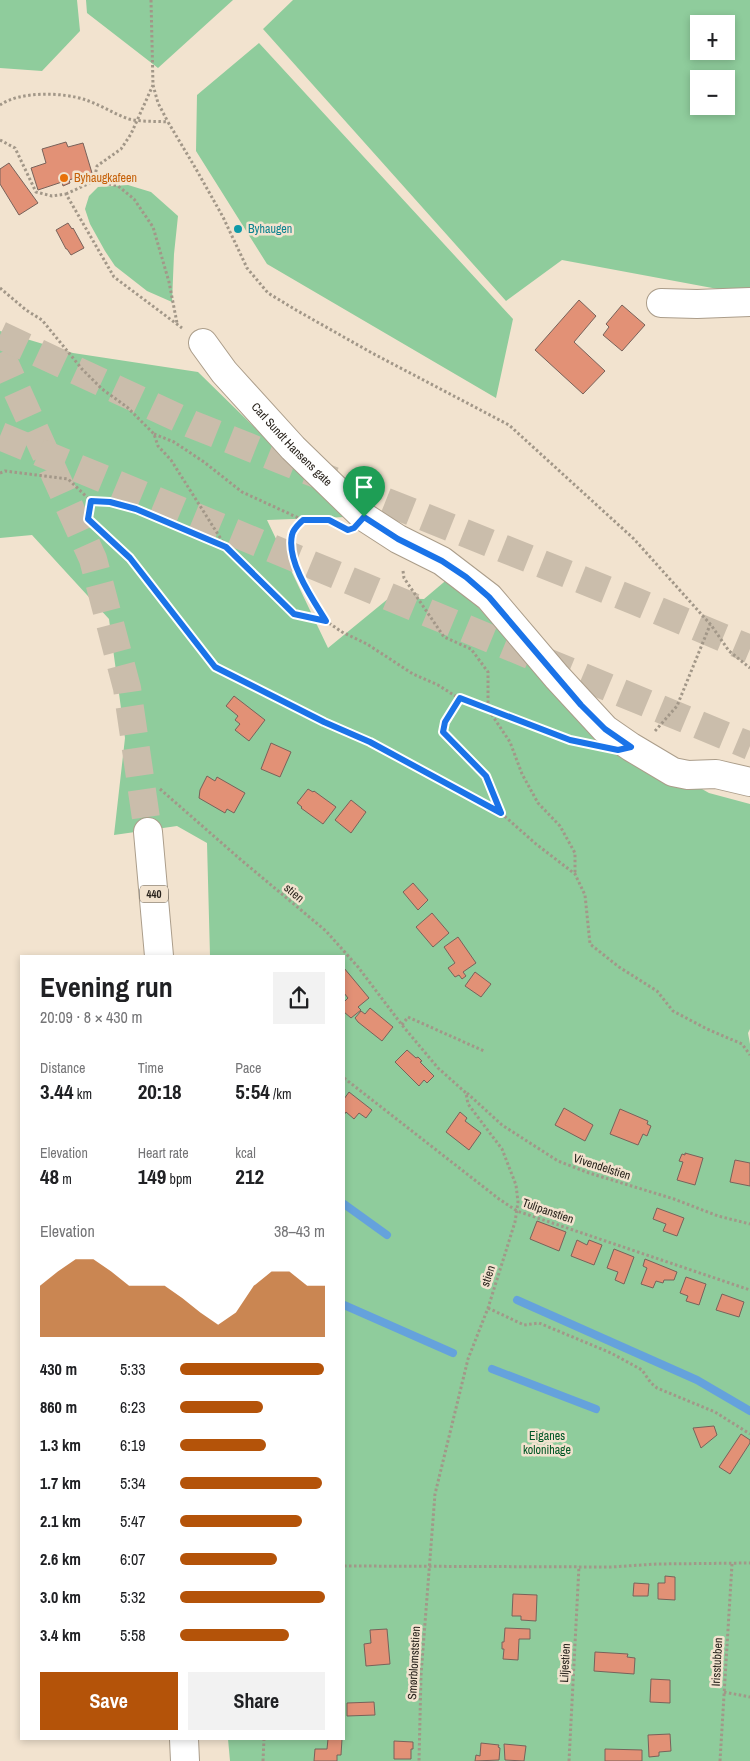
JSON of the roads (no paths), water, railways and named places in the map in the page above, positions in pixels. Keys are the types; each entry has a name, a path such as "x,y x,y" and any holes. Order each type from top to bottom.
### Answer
{"street":[{"path":"661,303 750,302"},
{"name":"Carl Sundt Hansens gate","path":"203,343 224,372 293,448 364,517 398,539 442,561 466,577 489,597 581,705 605,729 673,772 688,775 716,774 750,782"},
{"name":"440","path":"148,832 160,955"},
{"path":"184,1740 185,1761"}],"waterway":[{"path":"345,1205 387,1235"},
{"path":"517,1300 697,1380 750,1411"},
{"path":"345,1305 453,1353"},
{"path":"492,1369 596,1409"}],"tunnel":[{"path":"0,335 191,424 635,601 750,649"},
{"path":"0,353 93,559 127,688 148,832"},
{"path":"0,436 750,746"}],"place":[{"name":"Byhaugkafeen","path":"64,178"},
{"name":"Byhaugen","path":"238,229"}],"park label":[{"name":"Eiganes kolonihage","path":"547,1443"}]}
